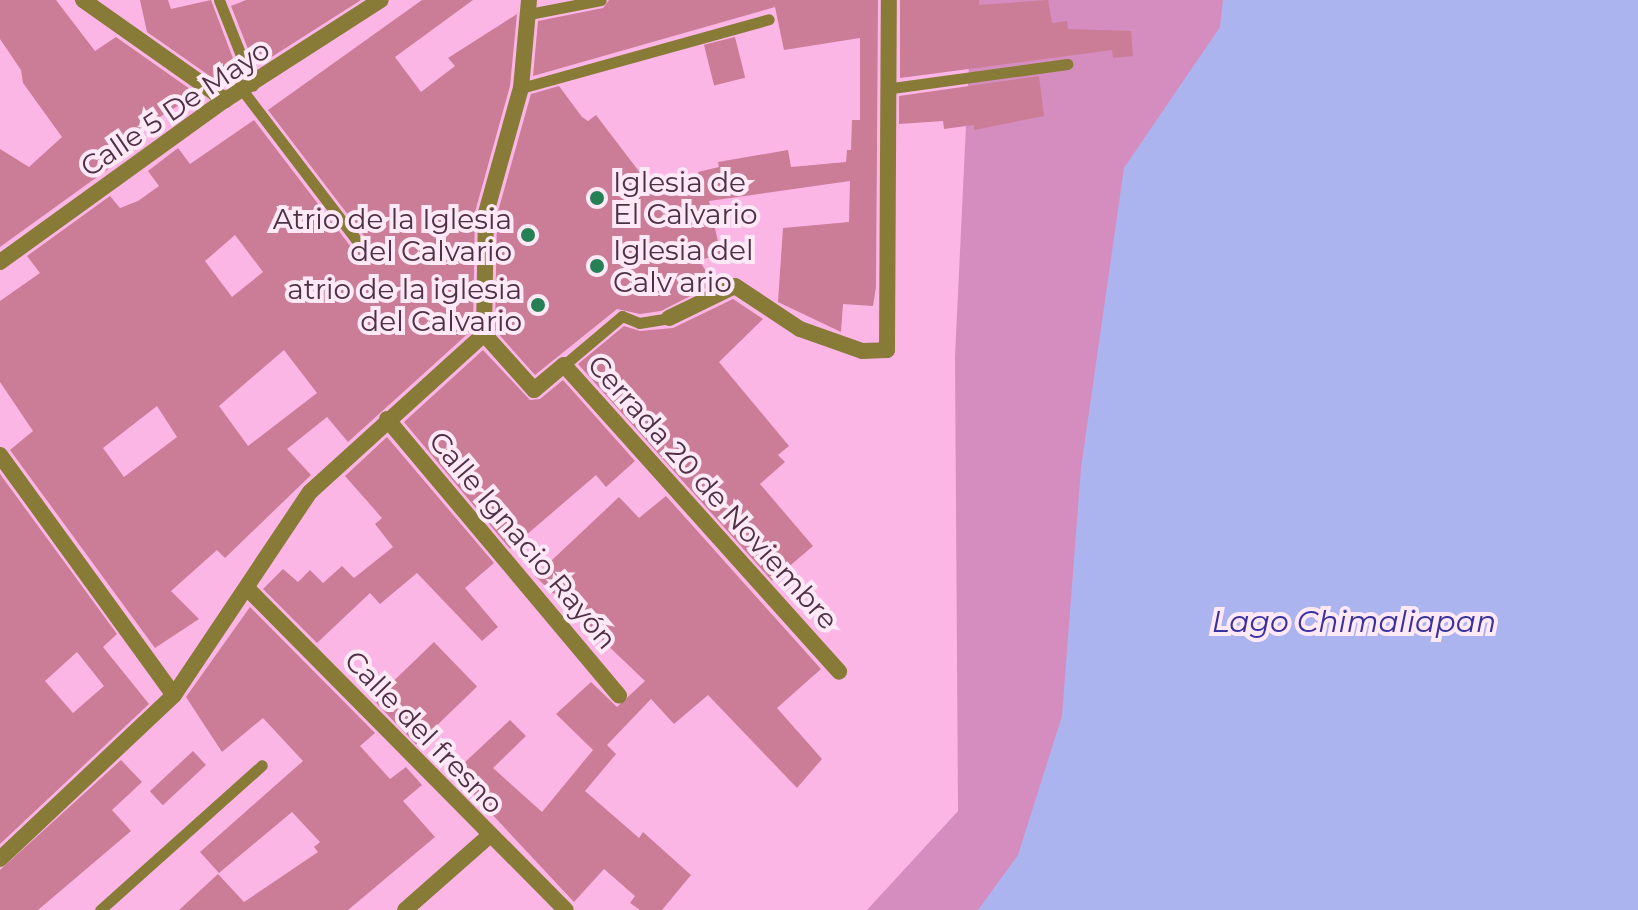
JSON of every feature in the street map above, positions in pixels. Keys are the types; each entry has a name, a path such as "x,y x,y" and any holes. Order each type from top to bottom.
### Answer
{"street":[{"path":"83,0 225,100"},
{"name":"Calle 5 De Mayo","path":"0,262 225,100 381,0"},
{"path":"669,318 735,286 800,329 862,351 887,350 892,88 889,0"},
{"path":"0,859 174,695 310,492 484,334 486,213 521,88 529,7"},
{"name":"Cerrada 20 de Noviembre","path":"484,334 534,390 564,365 839,672"},
{"name":"Calle Ignacio Rayón","path":"387,419 619,695"},
{"path":"0,455 174,695"},
{"name":"Calle del fresno","path":"247,588 489,836 566,910"},
{"path":"405,910 489,836"}],"lane":[{"path":"219,0 248,88 361,246"},
{"path":"529,7 601,0"},
{"path":"521,88 769,19"},
{"path":"892,88 1067,64"},
{"path":"564,365 622,316 639,323 669,318"},
{"path":"100,910 262,765"}],"shaded area":[{"name":"Lago Chimaliapan","path":"972,0 1638,0 1638,910 867,910 958,811 955,356"}],"water":[{"name":"Lago Chimaliapan","path":"1223,0 1638,0 1638,910 978,910 1018,855 1062,716 1081,468 1124,168 1220,27"}],"building":[{"path":"0,0 56,0 95,51 116,37 197,94 132,134 140,146 0,247 0,149 29,167 62,137 23,83 21,70 0,39"},
{"path":"140,0 168,0 171,9 211,0 237,69 217,81 147,32"},
{"path":"246,0 361,0 270,58 265,51 252,59 231,6"},
{"path":"422,0 473,0 395,57 421,92 455,66 448,58 517,14 510,86 475,212 473,329 348,442 327,417 287,449 311,475 225,558 217,550 171,591 199,619 155,648 10,450 33,431 0,382 0,301 40,273 27,256 110,196 120,208 138,201 159,186 148,171 178,148 190,164 254,120 354,251 365,253 368,241 268,110","holes":["235,235 263,272 232,297 205,261","284,350 317,393 248,446 219,406","157,406 177,437 124,477 103,448"]},
{"path":"609,0 878,0 876,287 873,306 843,304 841,332 778,302 783,228 849,222 850,181 709,201 721,255 699,260 714,284 661,311 640,314 617,309 535,375 495,330 497,215 531,94 559,86 582,117 588,121 596,115 657,195 701,185 698,172 719,167 718,162 788,150 791,167 846,162 847,150 851,150 852,120 860,120 860,38 784,50 775,7 533,76 538,21 603,8"},
{"path":"900,0 979,0 979,5 1048,0 1052,23 1067,21 1068,29 1131,31 1133,56 1113,58 1112,50 900,78"},
{"path":"735,37 745,78 714,85 704,45"},
{"path":"1039,76 1044,116 974,130 974,125 944,129 943,121 899,124 899,96"},
{"path":"733,299 763,319 719,362 789,446 778,455 785,462 760,484 813,546 772,581 578,364 624,326 640,331 673,328"},
{"path":"483,350 530,400 540,399 563,380 635,461 606,487 596,475 510,549 404,422"},
{"path":"387,437 494,563 465,588 498,627 482,641 417,573 380,604 370,593 317,643 263,589 283,569 298,582 310,570 323,583 342,566 354,578 393,547 375,524 382,518 345,476"},
{"path":"0,474 117,634 103,647 149,704 0,844","holes":["77,652 104,686 73,713 45,681"]},
{"path":"666,496 821,669 777,708 822,759 797,788 708,695 674,724 651,699 607,745 616,754 585,791 639,838 643,832 691,875 662,910 640,910 630,903 635,896 604,869 574,902 473,794 481,786 463,764 510,720 526,736 493,768 542,812 593,750 556,714 591,682 617,707 645,681 535,576 619,497 639,518"},
{"path":"250,607 375,733 360,746 390,779 406,767 422,785 403,801 435,837 348,910 179,910 218,874 244,902 318,852 314,847 320,842 292,812 219,873 200,852 303,761 263,718 222,752 186,697"},
{"path":"434,642 477,687 417,745 374,700"},
{"path":"193,751 206,765 163,805 150,791"},
{"path":"121,760 142,782 112,810 131,831 38,910 0,910 0,870"}],"place":[{"name":"Iglesia de El Calvario","path":"597,198"},
{"name":"Atrio de la Iglesia del Calvario","path":"528,235"},
{"name":"Iglesia del Calv ario","path":"597,266"},
{"name":"atrio de la iglesia del Calvario","path":"538,305"}]}
